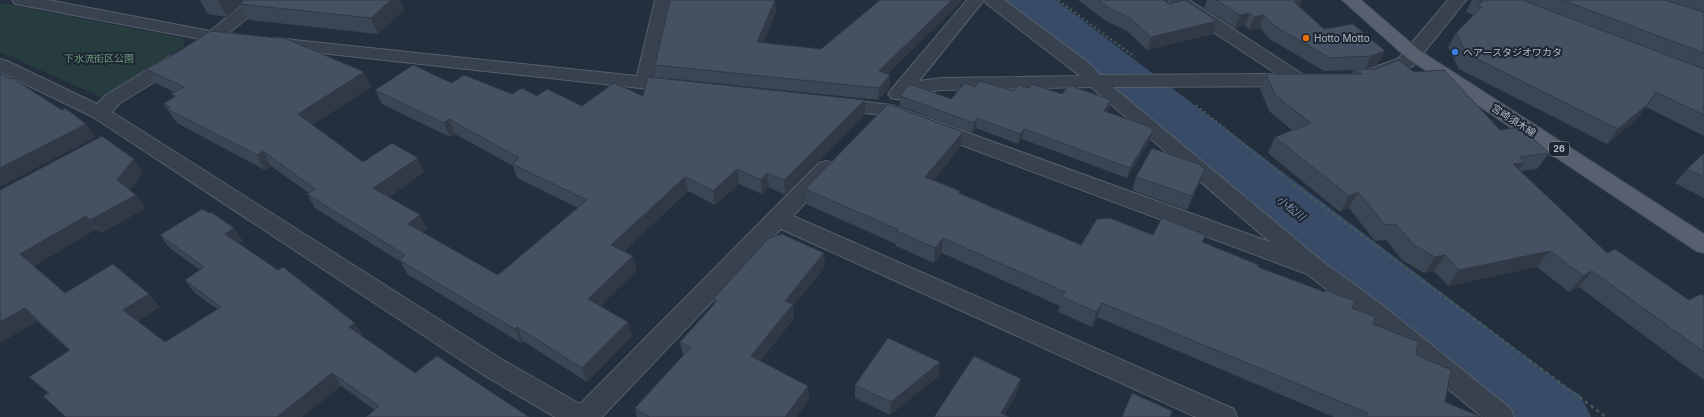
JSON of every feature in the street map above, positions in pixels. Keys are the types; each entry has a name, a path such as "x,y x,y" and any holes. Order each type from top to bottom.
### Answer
{"main road":[{"name":"宮崎須木線","path":"1351,0 1413,54 1704,245"}],"street":[{"path":"21,0 216,37 691,87"},
{"path":"100,113 113,99 216,37 260,0"},
{"path":"645,82 664,0"},
{"path":"868,126 902,90 976,0"},
{"path":"993,0 1100,81 1315,268 1373,312 1500,417"},
{"path":"902,90 941,84 1160,80 1306,80 1177,0"},
{"path":"1360,77 1368,77 1406,62 1457,0"},
{"path":"0,65 100,113 128,130 494,368 579,417"},
{"path":"815,101 884,109 1315,268"},
{"path":"108,141 128,130"},
{"path":"585,417 841,153"},
{"path":"777,218 1224,417"}],"path":[{"path":"1058,0 1286,179 1606,417"}],"green space":[{"name":"下水流街区公園","path":"0,3 184,38 184,46 103,98 0,52"}],"building":[{"path":"244,0 391,0 371,18 240,4"},
{"path":"670,0 775,0 757,42 821,49 880,0 952,0 879,71 890,75 879,88 655,65"},
{"path":"1098,0 1164,0 1169,4 1185,0 1217,21 1151,37 1130,18 1109,8"},
{"path":"1216,0 1302,0 1294,2 1324,29 1353,24 1385,51 1371,56 1330,58 1276,27 1264,15 1254,17 1250,13 1240,15"},
{"path":"1479,0 1522,0 1704,69 1704,115 1656,92 1648,104 1618,129 1467,54 1456,33 1482,7 1478,6 1483,1"},
{"path":"1562,0 1664,0 1704,12 1704,53"},
{"path":"211,31 287,39 364,72 298,114 363,162 392,143 418,158 373,188 420,215 408,224 498,275 587,200 512,164 519,158 449,119 444,123 375,90 413,65 452,83 464,75 512,94 522,88 537,96 547,89 582,106 614,83 643,96 648,77 865,100 784,180 767,173 761,180 737,169 713,191 685,177 611,245 633,256 588,299 628,322 582,368 517,327 515,329 399,260 405,255 307,194 315,189 263,151 257,155 167,109 170,107 163,104 176,96 171,94 184,87 146,69 176,53"},
{"path":"1399,60 1414,72 1444,70 1500,130 1520,127 1549,153 1520,157 1525,162 1513,164 1607,253 1615,249 1689,300 1701,294 1704,296 1704,352 1592,271 1583,276 1550,251 1459,270 1445,255 1435,257 1413,244 1396,224 1385,225 1358,192 1349,196 1275,137 1311,123 1276,96 1266,74 1363,74 1354,70 1376,69"},
{"path":"0,73 10,79 12,78 62,110 65,108 86,124 0,168"},
{"path":"979,81 1014,91 1019,85 1029,88 1032,84 1062,94 1069,85 1111,100 1104,111 1150,127 1153,130 1130,168 1024,129 1020,134 977,118 974,123 900,96 909,85 913,85 951,99 965,83 975,87"},
{"path":"888,104 963,132 925,177 1081,245 1097,219 1110,218 1153,235 1162,218 1206,235 1202,242 1259,265 1258,267 1325,292 1325,290 1355,301 1352,308 1375,317 1373,324 1418,342 1416,355 1451,370 1445,402 1481,417 1366,417 1368,413 1102,303 1096,312 1062,297 1065,292 943,238 935,248 897,231 897,229 805,189"},
{"path":"102,136 134,159 117,180 136,195 90,220 86,216 20,254 65,293 113,264 149,294 123,310 165,342 221,307 185,280 204,267 160,235 202,209 209,213 211,212 234,228 225,234 278,270 283,267 355,323 349,327 415,373 437,356 529,417 366,417 379,406 332,373 277,417 66,417 43,396 49,393 29,377 70,350 25,308 0,322 0,190"},
{"path":"1152,148 1198,164 1205,169 1192,196 1136,177"},
{"path":"1704,153 1704,177 1687,169"},
{"path":"782,234 824,253 785,301 793,304 751,356 808,386 785,417 649,417 635,408 691,347 680,342 717,301 713,299 769,238"},
{"path":"888,338 940,362 891,402 855,385"},
{"path":"974,356 1021,379 1001,413 1009,417 934,417"},
{"path":"1132,393 1172,411 1170,417 1122,417"}],"waterway":[{"name":"小松川","path":"1027,0 1537,405 1555,417"}],"place":[{"name":"Hotto Motto","path":"1306,38"},
{"name":"ヘアースタジオワカタ","path":"1455,52"}]}
